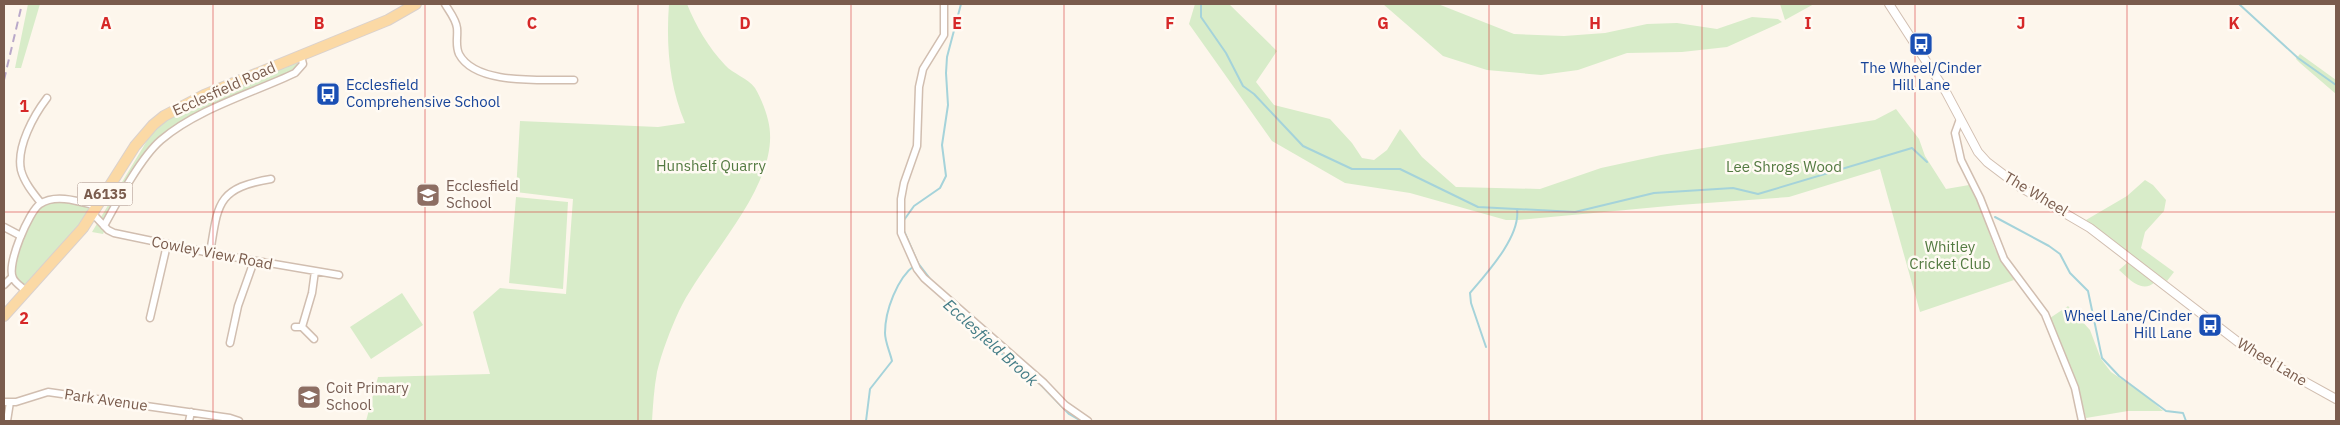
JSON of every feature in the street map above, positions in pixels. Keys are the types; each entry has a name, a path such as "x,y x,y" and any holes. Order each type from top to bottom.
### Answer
{"main road":[{"name":"Ecclesfield Road","path":"4,316 83,228 135,146 153,125 164,116 204,95 388,20 416,4"}],"street":[{"path":"445,4 457,25 456,47 469,66 479,72 514,78 574,80"},
{"path":"944,4 944,35 923,69 919,87 917,146 902,191 901,233 917,269 924,278 1044,383 1066,405 1088,421"},
{"name":"The Wheel","path":"1889,4 1946,92 1978,152 2000,173 2020,187 2084,224 2139,265"},
{"name":"Ecclesfield Road","path":"104,226 123,192 159,141 191,120 295,73 303,64 301,56"},
{"path":"41,203 24,180 20,167 22,150 30,127 47,98"},
{"path":"1960,119 1955,134 1961,160 1980,198 2004,259 2045,314 2075,388 2082,421"},
{"path":"210,253 216,214 225,197 244,185 271,180"},
{"path":"26,291 12,277 11,268 21,236 31,214 41,203 55,199 95,210"},
{"name":"Cowley View Road","path":"95,210 104,226 114,233 167,245 339,275"},
{"path":"4,227 21,236"},
{"path":"150,318 167,245"},
{"path":"230,343 238,306 254,261"},
{"name":"Wheel Lane","path":"2139,265 2247,349 2272,365 2336,399"},
{"path":"314,339 299,327 312,293 315,271"},
{"path":"4,284 12,277"},
{"name":"Park Avenue","path":"7,402 48,392 191,412 239,421"},
{"path":"7,402 7,421"},
{"path":"189,421 191,412"}],"green space":[{"path":"28,4 40,4 21,68 15,68"},
{"name":"Hunshelf Quarry","path":"669,4 687,4 694,20 713,51 728,68 755,88 767,116 770,144 764,168 754,193 691,290 673,325 657,372 652,421 366,421 378,377 490,374 473,312 500,288 566,294 573,199 516,192 520,121 658,127 685,123 675,94 670,65 668,35"},
{"name":"Lee Shrogs Wood","path":"1195,4 1229,4 1277,51 1256,82 1274,105 1330,119 1352,143 1362,158 1374,160 1387,150 1400,129 1422,157 1456,187 1540,189 1601,168 1661,155 1875,120 1896,109 1919,139 1925,156 1946,189 1969,185 1978,202 1995,249 2014,280 1920,312 1880,169 1789,197 1518,220 1506,220 1410,193 1345,183 1272,141 1189,24"},
{"path":"1383,4 1438,4 1514,34 1564,36 1605,33 1647,24 1677,23 1717,29 1752,17 1778,19 1782,22 1727,47 1682,52 1627,53 1578,70 1541,75 1487,70 1443,56"},
{"path":"1780,4 1814,4 1785,20"},
{"path":"2300,54 2336,80 2336,94 2296,59"},
{"path":"297,62 299,66 295,71 175,126 120,192 103,234 92,232 154,129 183,109"},
{"path":"2145,180 2153,185 2166,200 2164,211 2145,232 2141,248 2174,272 2167,281 2132,258 2086,220 2127,196"},
{"path":"516,197 568,202 563,289 509,283"},
{"path":"55,202 74,203 93,208 27,289 14,275 18,250 37,212 43,206"},
{"path":"2128,262 2155,282 2150,285 2141,286 2131,281 2119,270"},
{"path":"402,293 423,325 371,359 350,327"},
{"path":"2068,306 2090,330 2101,359 2111,372 2145,395 2163,411 2128,411 2086,418 2077,382 2050,318"}],"waterway":[{"name":"Ecclesfield Brook","path":"931,280 918,263 904,231 904,220 914,206 940,188 946,176 942,145 948,105 947,57 961,4"},
{"path":"1201,4 1201,17 1226,53 1243,86 1254,94 1303,146 1352,169 1400,169 1478,207 1575,212 1654,193 1733,188 1758,194 1912,148 1927,162"},
{"path":"2239,4 2298,58 2336,85"},
{"path":"1486,347 1471,303 1470,293 1493,265 1508,242 1514,231 1517,209"},
{"path":"1995,217 2049,246 2060,254 2070,273 2088,291 2102,358 2119,376 2166,411 2183,413 2186,421"},
{"path":"866,421 870,389 892,361 885,333 890,305 898,286 915,265"},
{"name":"Ecclesfield Brook","path":"939,295 1001,353 1041,385 1069,414 1081,421"}],"railway":[{"path":"4,80 22,4"}],"place":[{"name":"The Wheel/Cinder Hill Lane","path":"1921,44"},
{"name":"Ecclesfield Comprehensive School","path":"328,94"},
{"name":"Ecclesfield School","path":"428,195"},
{"name":"Wheel Lane/Cinder Hill Lane","path":"2210,325"},
{"name":"Coit Primary School","path":"309,397"}],"park label":[{"name":"Whitley Cricket Club","path":"1950,256"}]}
